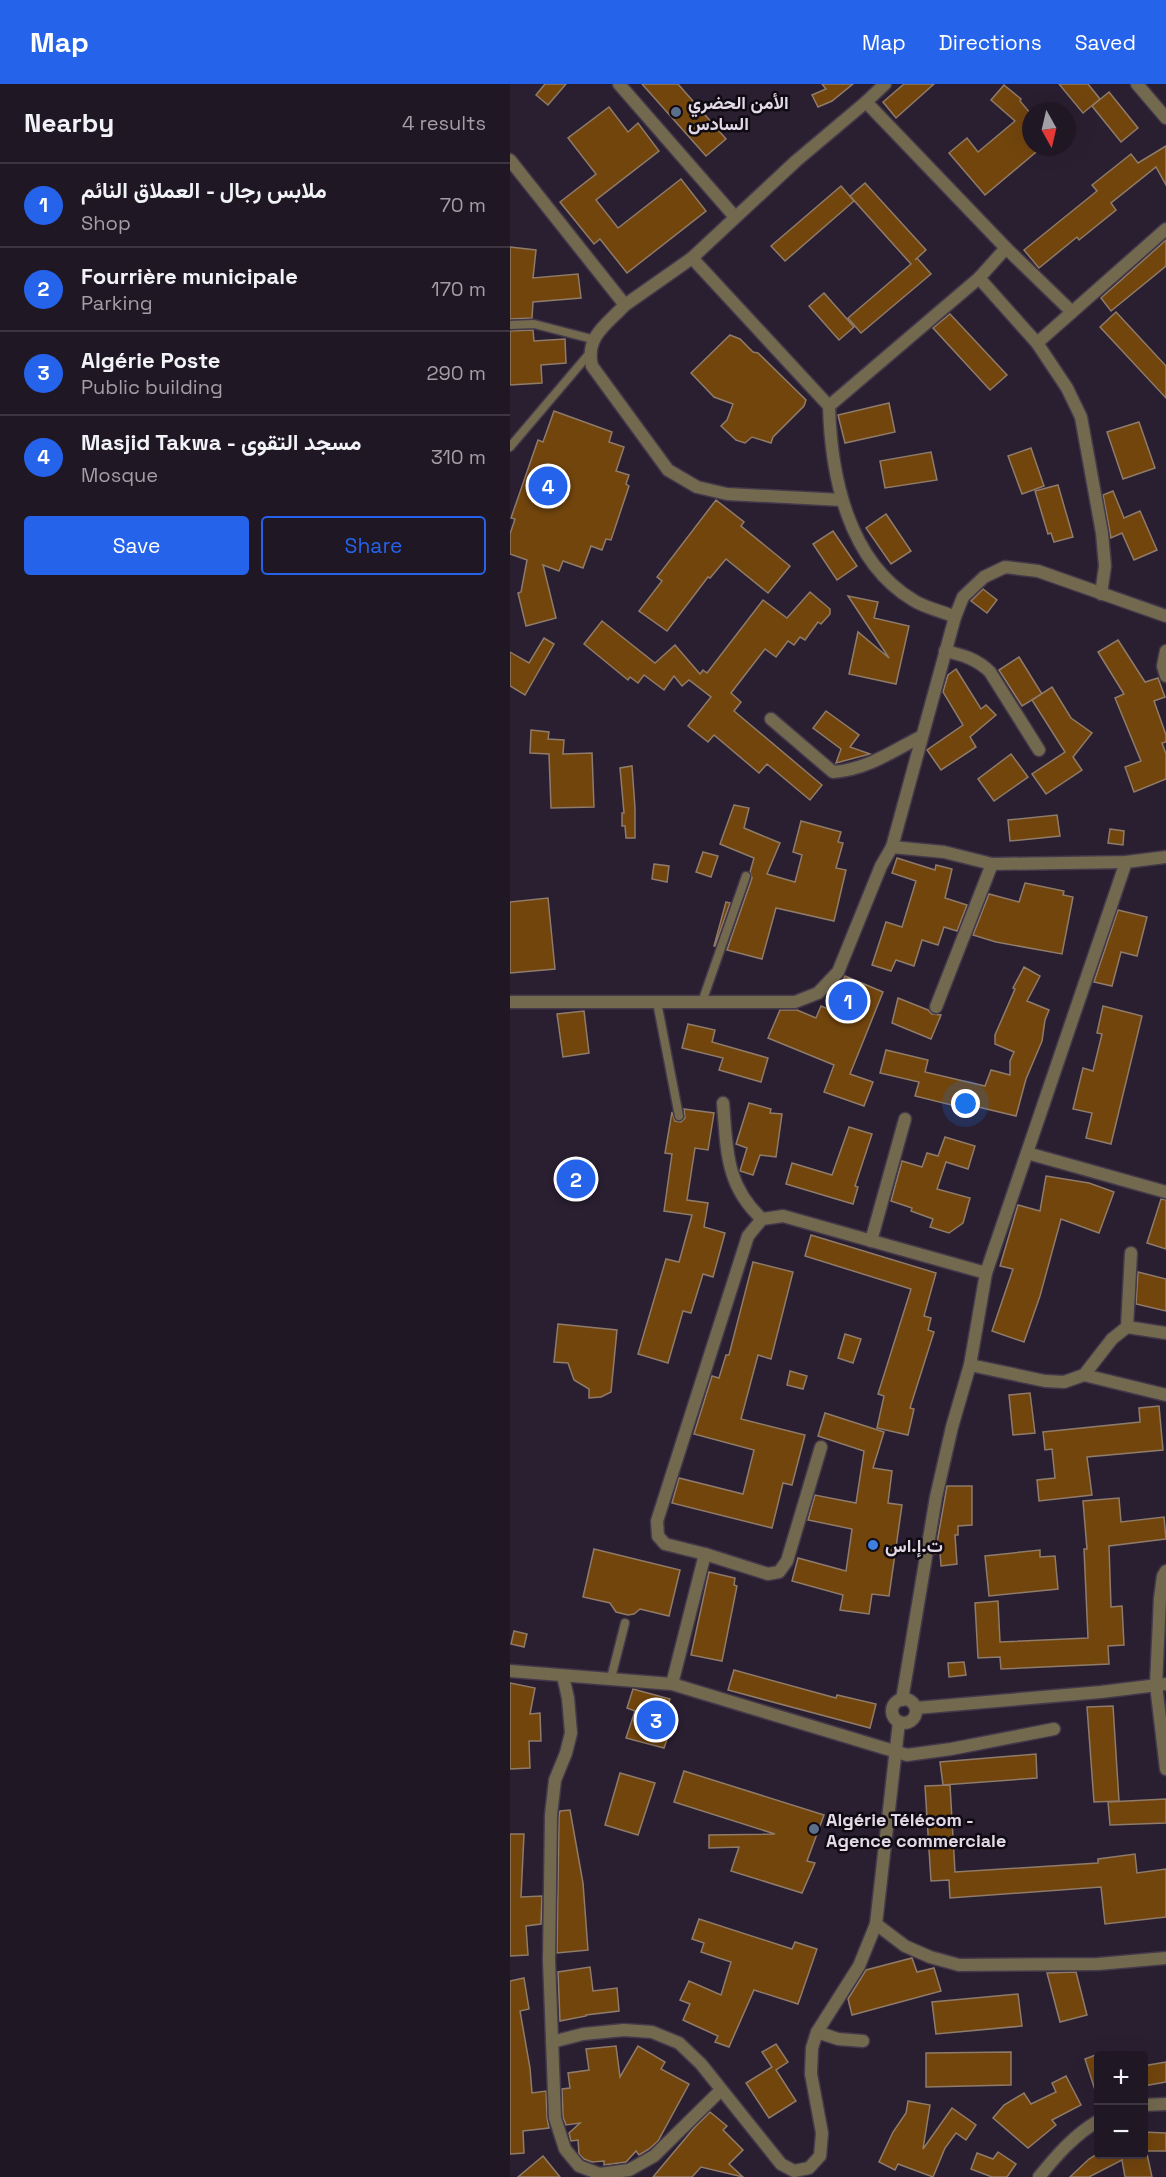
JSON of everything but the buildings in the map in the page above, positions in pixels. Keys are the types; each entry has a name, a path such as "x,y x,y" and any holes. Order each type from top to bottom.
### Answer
{"street":[{"path":"619,84 735,217"},
{"path":"842,500 727,494 697,487 668,470 592,366 589,354 592,339 625,305 692,258 795,161 885,84"},
{"path":"1137,84 1166,118"},
{"path":"866,102 1006,248 1072,312"},
{"path":"510,160 625,305"},
{"path":"1037,343 1166,229"},
{"path":"829,406 979,278 1006,248"},
{"path":"692,258 829,406 830,439 842,500 855,534 883,576 913,601 956,617"},
{"path":"979,278 1037,343 1067,388 1081,417 1102,533 1104,566 1101,594"},
{"path":"510,1002 795,1002 818,993 838,972 881,866 892,847 945,651 963,597 984,577 1005,567 1038,571 1166,616"},
{"path":"945,651 968,656 982,663 1039,750"},
{"path":"1166,651 1163,666 1166,676"},
{"path":"771,719 833,772 864,767 922,736"},
{"path":"892,847 944,852 992,864 1126,862 1166,857"},
{"path":"902,1700 936,1497 952,1427 970,1365 986,1273 1126,862"},
{"path":"936,1007 992,864"},
{"path":"723,1102 727,1149 736,1186 747,1204 762,1218"},
{"path":"871,1241 905,1119"},
{"path":"1027,1153 1166,1192"},
{"path":"821,1447 787,1561 780,1572 768,1574 665,1544 658,1536 657,1521 748,1236 762,1218 783,1216 986,1273"},
{"path":"1127,1327 1131,1253"},
{"path":"970,1365 1045,1381 1064,1382 1084,1375 1112,1339 1127,1327 1166,1333"},
{"path":"1084,1375 1166,1395"},
{"path":"672,1684 705,1554"},
{"path":"1166,1571 1163,1576 1161,1684 1166,1769"},
{"path":"510,1671 672,1684 907,1755 1054,1729"},
{"path":"563,1676 568,1698 571,1733 555,1780 551,1815 549,1960 555,2118 565,2150 579,2166 600,2174 629,2170 654,2156 721,2090"},
{"path":"916,1708 1101,1692 1161,1684"},
{"path":"902,1700 909,1700 916,1708 914,1719 907,1723 899,1722 892,1710 896,1703 902,1700"},
{"path":"552,2042 584,2034 624,2030 652,2032 679,2043 701,2064 781,2164 794,2171 810,2172 820,2156 822,2133 811,2074 812,2048 817,2032 859,1966 876,1924 899,1722"},
{"path":"876,1924 905,1946 930,1957 959,1965 1098,1964 1166,1958"},
{"path":"817,2032 838,2039 864,2042"},
{"path":"1148,2105 1166,2104"},
{"path":"1038,2177 1057,2154 1094,2123"}],"lane":[{"path":"510,325 534,324 592,339"},
{"path":"510,447 589,354"},
{"path":"702,1002 746,876"},
{"path":"657,1002 679,1116"},
{"path":"611,1678 625,1623"}],"place":[{"name":"الأمن الحضري السادس","path":"676,112"},
{"name":"Masjid Takwa - مسجد التقوى","path":"548,486"},
{"name":"ملابس رجال - العملاق النائم","path":"848,1001"},
{"name":"Fourrière municipale","path":"576,1179"},
{"name":"ت.إ.اس","path":"873,1545"},
{"name":"Algérie Poste","path":"656,1720"},
{"name":"Algérie Télécom - Agence commerciale","path":"814,1829"}]}
